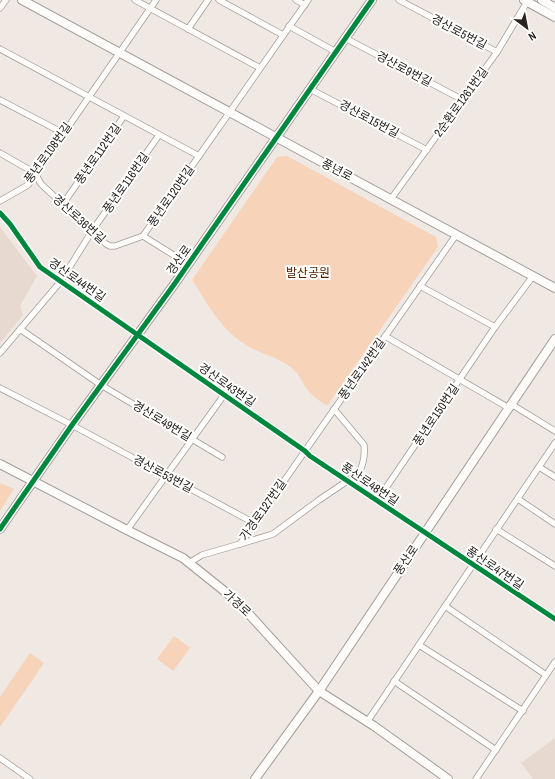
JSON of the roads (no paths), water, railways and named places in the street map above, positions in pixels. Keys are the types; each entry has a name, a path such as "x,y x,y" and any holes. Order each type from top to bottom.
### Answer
{"street":[{"path":"0,8 6,0"},
{"name":"풍년로","path":"22,0 555,288"},
{"path":"135,0 260,68"},
{"path":"120,52 156,0"},
{"path":"188,29 208,0"},
{"path":"219,0 283,35"},
{"path":"296,0 306,2"},
{"name":"경산로","path":"0,529 72,425 188,264 372,0"},
{"name":"경산로5번길","path":"399,0 497,52"},
{"path":"542,0 555,8"},
{"path":"526,1 555,17"},
{"name":"2순환로1261번길","path":"391,199 497,52 526,1"},
{"name":"풍년로120번길","path":"143,236 306,2"},
{"path":"289,26 336,52"},
{"name":"경산로9번길","path":"345,38 463,100"},
{"path":"0,49 124,116"},
{"name":"풍년로108번길","path":"0,201 28,185 120,52"},
{"name":"경산로15번길","path":"310,89 427,150"},
{"path":"0,100 63,133"},
{"name":"풍년로112번길","path":"63,204 124,116 160,135"},
{"name":"풍년로120번길","path":"160,135 199,156"},
{"name":"풍년로116번길","path":"0,353 61,281 92,231 160,135"},
{"name":"경산로36번길","path":"0,153 36,173 41,184 110,246 143,236"},
{"name":"경산로44번길","path":"0,213 10,224 40,267 137,335"},
{"name":"풍년로142번길","path":"304,451 456,235"},
{"path":"143,236 188,264"},
{"name":"풍년로150번길","path":"377,501 495,327 532,276"},
{"path":"420,286 495,327"},
{"name":"경산로49번길","path":"20,329 101,385 222,458"},
{"name":"경산로43번길","path":"137,335 304,451"},
{"path":"385,336 460,380 555,431"},
{"name":"풍산로","path":"255,779 319,691 555,339"},
{"name":"경산로53번길","path":"0,388 254,523"},
{"path":"126,530 224,395"},
{"path":"334,409 364,445 365,450 362,468 359,473 347,481"},
{"path":"367,722 555,443"},
{"name":"풍산로48번길","path":"304,451 425,533"},
{"name":"가경로127번길","path":"189,562 202,555 240,544 304,451"},
{"name":"가경로","path":"0,464 189,562 238,602 319,691 367,722 448,779"},
{"path":"539,467 555,477"},
{"name":"풍산로48번길","path":"240,544 273,534 347,481"},
{"path":"518,499 555,524"},
{"path":"496,529 555,566"},
{"name":"풍산로47번길","path":"425,533 555,619"},
{"path":"444,606 546,675"},
{"path":"418,645 522,711"},
{"path":"476,779 555,662"},
{"path":"394,681 496,750"},
{"path":"0,758 30,779"}],"park label":[{"name":"발산공원","path":"308,273"}]}
